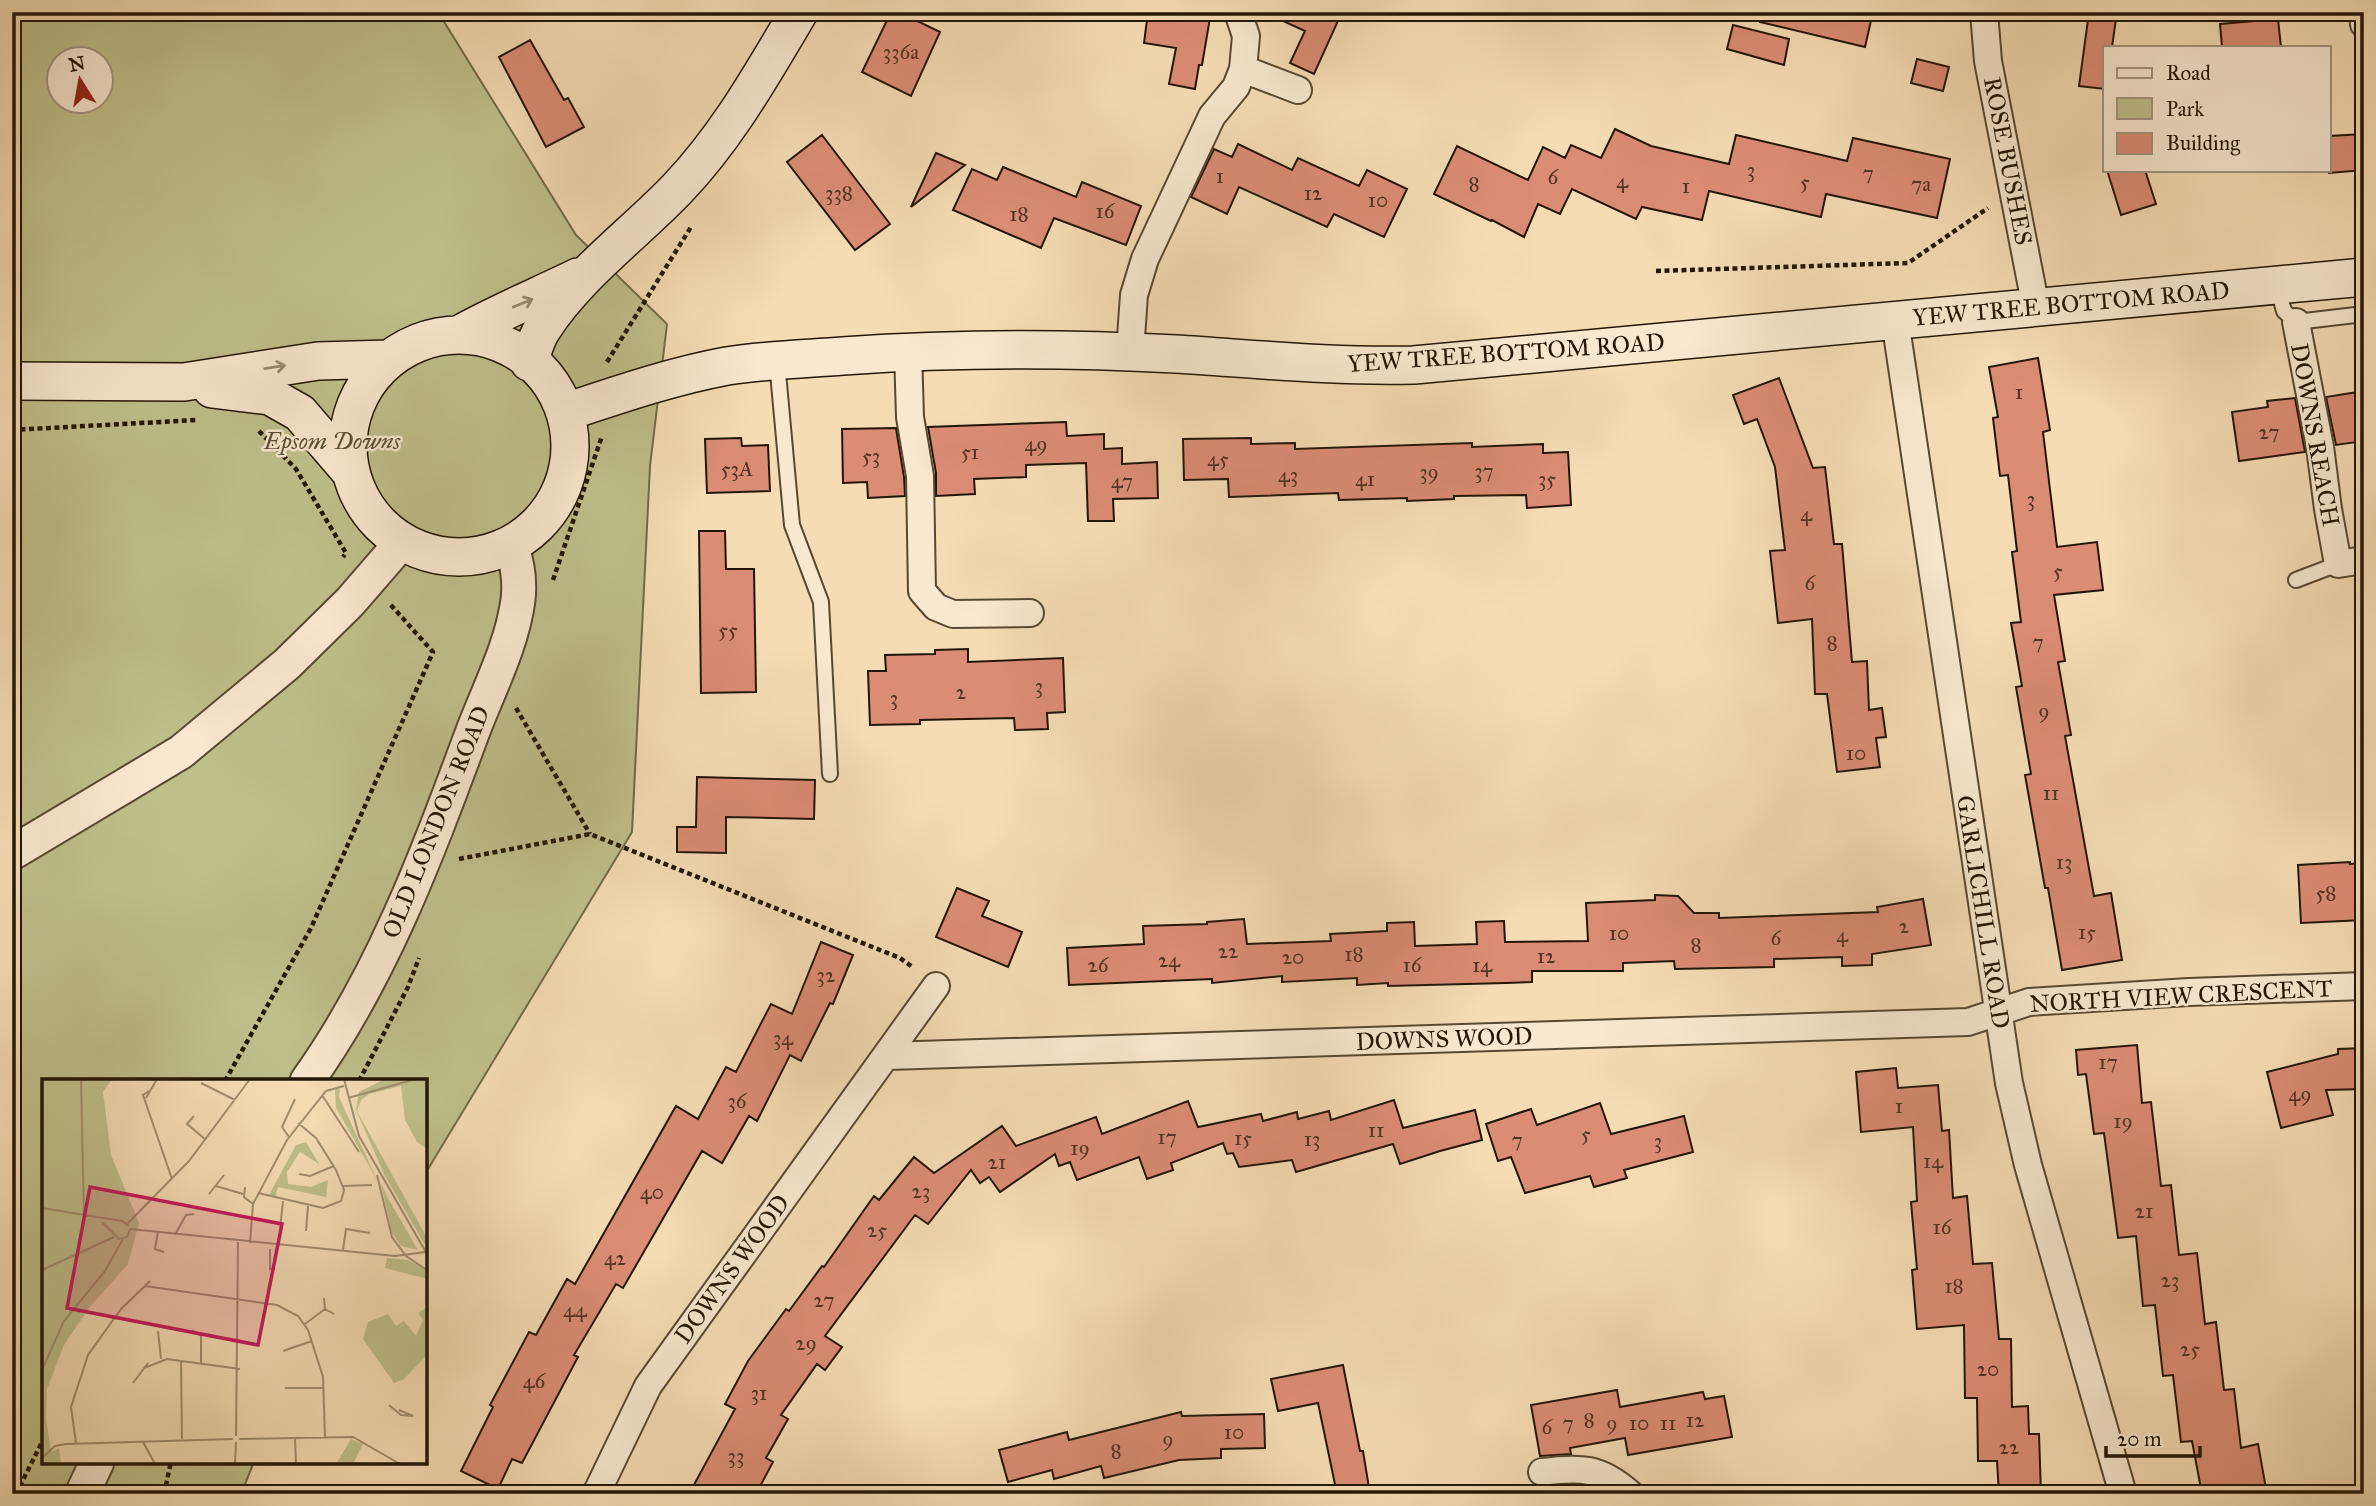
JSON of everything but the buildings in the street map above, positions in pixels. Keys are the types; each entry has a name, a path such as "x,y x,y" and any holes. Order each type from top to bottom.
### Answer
{"main road":[{"path":"529,362 541,329 593,270 678,188 735,119 799,12"},
{"path":"348,469 349,431 358,399 389,359 404,348 429,338 462,333 498,313 593,270"},
{"name":"YEW TREE BOTTOM ROAD","path":"569,411 689,374 729,366 908,351 1030,348 1312,365 1414,365 2364,277"},
{"path":"184,382 223,391 270,396 300,413 348,469 366,510 402,542 420,552 466,556 512,548 553,511 564,482 570,450 569,411 550,379 529,362 484,338 462,333"},
{"path":"12,381 184,382 318,361 389,359"}],"street":[{"path":"1130,352 1134,295 1145,260 1212,116 1236,87 1243,69 1246,37 1238,12"},
{"name":"ROSE BUSHES","path":"1984,12 1988,61 2036,308"},
{"path":"2363,12 2364,24"},
{"path":"1243,69 1298,90"},
{"name":"GARLICHILL ROAD","path":"1895,320 2009,1083 2028,1164 2123,1494"},
{"name":"DOWNS REACH","path":"2296,322 2320,447 2328,509 2351,562"},
{"path":"908,351 910,417 920,476 922,591 936,607 953,614 1030,613"},
{"path":"12,853 181,752 287,664 402,542"},
{"name":"OLD LONDON ROAD","path":"308,1079 335,1043 376,970 444,808 509,636 518,600 518,566 512,548"},
{"name":"DOWNS WOOD","path":"596,1494 648,1385 936,986"},
{"name":"NORTH VIEW CRESCENT","path":"1998,1011 2029,1002 2189,992 2364,986"},
{"name":"DOWNS WOOD","path":"887,1056 1968,1022 1998,1011"},
{"path":"82,1494 96,1464"},
{"path":"1542,1472 1575,1468 1603,1474 1630,1494"}],"lane":[{"path":"2277,286 2284,311 2296,322 2364,314"},
{"path":"777,361 792,525 821,602 830,774"},
{"path":"2296,580 2351,562"}],"path":[{"path":"1656,271 1908,263 2014,189"},
{"path":"12,430 205,419"},
{"path":"226,1079 311,928 433,652 346,553 296,469 254,426"},
{"path":"339,563 346,553"},
{"path":"511,701 590,834"},
{"path":"454,860 590,834 900,958 936,986"},
{"path":"16,1494 42,1442"},
{"path":"164,1494 171,1464"}],"green space":[{"name":"Epsom Downs","path":"12,12 438,12 576,235 667,324 650,466 632,832 427,1171 427,1079 42,1079 42,1464 253,1464 241,1494 12,1494"}]}
